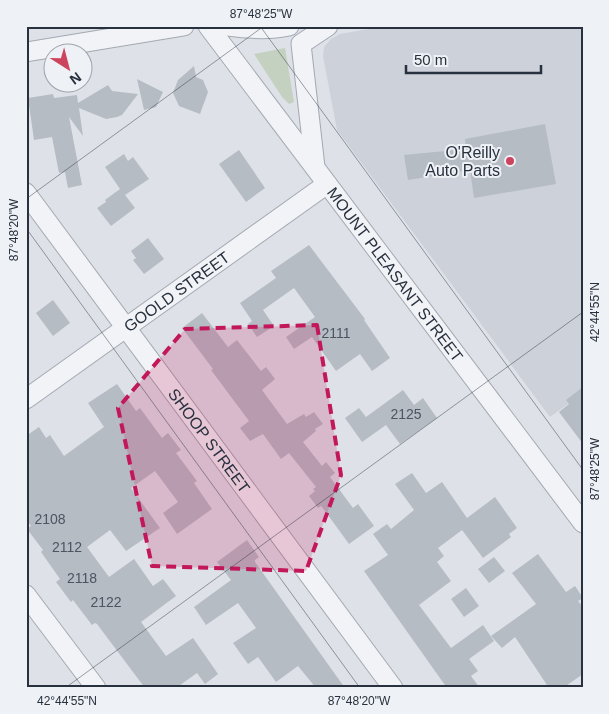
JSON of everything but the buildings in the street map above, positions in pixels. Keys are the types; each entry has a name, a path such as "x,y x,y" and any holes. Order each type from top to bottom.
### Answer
{"street":[{"path":"26,52 184,26"},
{"name":"MOUNT PLEASANT STREET","path":"208,26 583,523"},
{"path":"228,26 260,28 289,26"},
{"path":"315,168 301,44 328,26"},
{"name":"GOOLD STREET","path":"26,399 327,184"},
{"name":"SHOOP STREET","path":"26,193 393,688"},
{"path":"26,595 96,688"}],"highlighted area":[{"path":"317,325 341,475 306,571 152,566 118,408 185,329"}],"shaded area":[{"path":"386,26 583,26 583,393 550,417 337,130 323,56 324,47 331,39 340,34"}],"green space":[{"path":"285,48 294,102 289,104 282,97 254,54"}],"place":[{"name":"O'Reilly Auto Parts","path":"510,161"}]}
